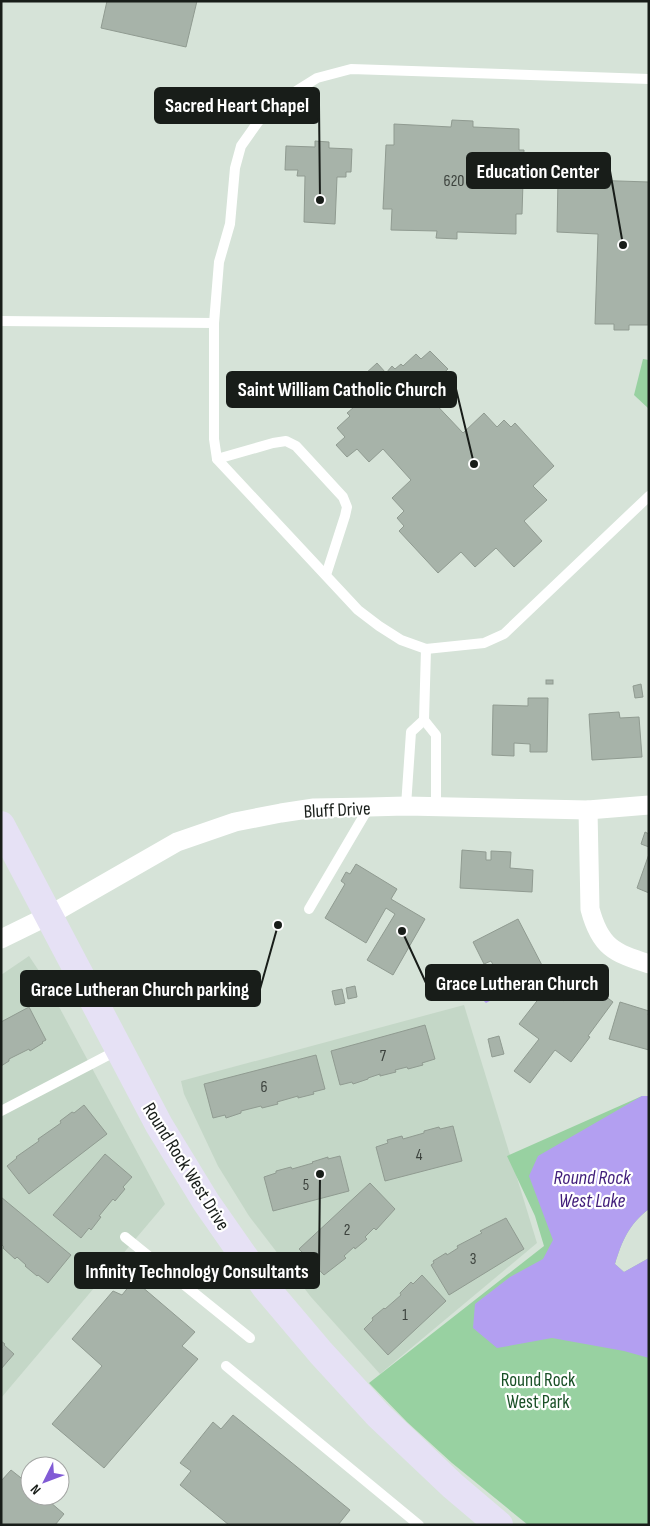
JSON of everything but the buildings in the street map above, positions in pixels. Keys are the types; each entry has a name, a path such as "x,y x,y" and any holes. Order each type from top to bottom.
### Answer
{"street":[{"name":"Bluff Drive","path":"1,939 48,916 177,842 227,825 281,813 314,808 406,806 588,810 649,805"},
{"path":"588,810 590,909 593,920 600,936 610,947 624,956 649,964"},
{"name":"Round Rock West Drive","path":"1,826 159,1125 206,1202 266,1288 320,1352 378,1415 453,1486 500,1525"}],"lane":[{"path":"649,79 351,69 317,78 277,103 258,122 241,146 235,168 230,224 219,262 214,323 214,439 217,458 358,610 401,640 426,648 484,643 504,634 649,496"},
{"path":"1,316 14,321"},
{"path":"1,321 214,323"},
{"path":"217,458 286,440 296,446 320,471 343,497 347,506 326,575"},
{"path":"426,648 424,720 436,735 436,807"},
{"path":"406,806 411,732 424,720"},
{"path":"309,909 368,807"},
{"path":"1,1111 119,1049"},
{"path":"124,1237 250,1338"},
{"path":"226,1366 419,1525"}],"shaded area":[{"path":"29,956 43,977 165,1204 1,1398 1,975"},
{"path":"464,1005 537,1243 380,1374 311,1297 249,1216 218,1166 184,1094 181,1081"}],"green space":[{"path":"643,359 649,360 649,409 634,395"},
{"name":"Round Rock West Park","path":"642,1096 649,1096 649,1209 631,1227 620,1248 615,1264 624,1272 649,1258 649,1525 528,1525 452,1463 407,1422 369,1383 544,1246 535,1216 507,1156"}],"water":[{"path":"478,965 489,982 498,983 503,994 486,1003 473,990 468,972"},
{"name":"Round Rock West Lake","path":"642,1096 649,1096 649,1209 631,1227 620,1248 615,1264 624,1272 649,1258 649,1358 624,1351 552,1338 497,1348 473,1328 475,1304 510,1277 543,1259 553,1240 529,1176 538,1156"}],"place":[{"name":"Sacred Heart Chapel","path":"320,200"},
{"name":"Education Center","path":"623,245"},
{"name":"Saint William Catholic Church","path":"474,464"},
{"name":"Grace Lutheran Church parking","path":"278,925"},
{"name":"Grace Lutheran Church","path":"402,931"},
{"name":"Infinity Technology Consultants","path":"320,1174"}]}
